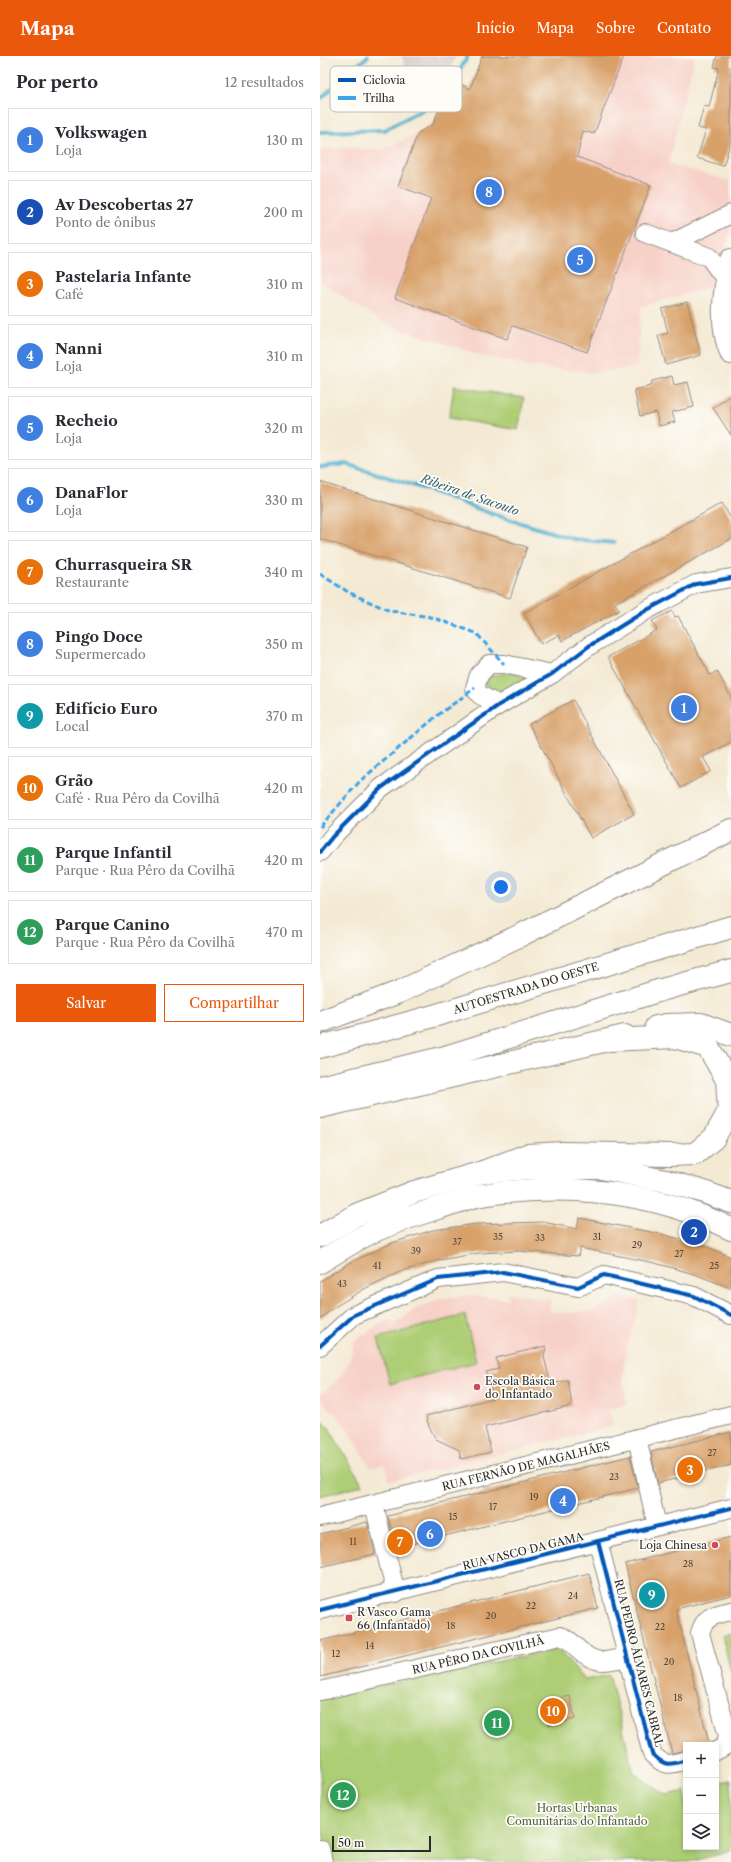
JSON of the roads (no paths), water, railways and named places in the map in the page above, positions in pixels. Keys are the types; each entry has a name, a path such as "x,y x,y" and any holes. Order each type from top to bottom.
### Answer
{"main road":[{"path":"729,270 723,319 731,353"},
{"path":"320,1022 406,989 528,931 731,830"},
{"name":"AUTOESTRADA DO OESTE","path":"320,1047 438,1015 731,927"},
{"path":"320,1087 442,1058 660,990 731,971"},
{"path":"320,1107 610,1040 666,1025 701,1024 731,1035"},
{"path":"320,1236 356,1215 414,1192 484,1172 527,1155 563,1153 695,1154 714,1138 729,1111 727,1080 708,1047 675,1037 610,1040"},
{"path":"484,1172 529,1168 601,1168 652,1178 701,1191 731,1202"},
{"path":"648,1199 652,1178"},
{"path":"320,1262 365,1235 422,1213 481,1195 530,1190 599,1191 648,1199 692,1212 731,1229"}],"street":[{"path":"672,243 731,214"},
{"path":"645,234 709,256 729,270"},
{"path":"320,852 333,836 381,788 499,705 552,674 589,646 644,611 696,584 731,578"},
{"path":"499,705 480,696 475,688 479,675 489,664 504,664 552,674"},
{"path":"320,1346 354,1316 438,1279 503,1272 578,1287 604,1275 694,1296 731,1314"},
{"name":"RUA FERNÃO DE MAGALHÃES","path":"320,1517 374,1505 731,1415"},
{"path":"637,1438 657,1526"},
{"path":"374,1505 396,1593"},
{"name":"RUA VASCO DA GAMA","path":"320,1610 396,1593 731,1508"},
{"name":"RUA PEDRO ÁLVARES CABRAL","path":"598,1541 652,1754 661,1763 672,1764 683,1761"},
{"path":"719,1750 725,1746 728,1736 700,1633 703,1624 710,1616 731,1611"},
{"name":"RUA PÊRO DA COVILHÃ","path":"320,1691 560,1636 570,1641 584,1655 600,1662 628,1656"},
{"path":"320,1849 323,1862"}],"waterway":[{"path":"357,66 368,56"},
{"path":"462,66 468,56"},
{"path":"320,99 330,90"},
{"path":"320,132 385,130 418,112"},
{"name":"Ribeira de Sacouto","path":"320,467 346,464 425,489 492,514 573,539 614,543"}],"place":[{"name":"Pingo Doce","path":"489,192"},
{"name":"Recheio","path":"580,260"},
{"name":"Volkswagen","path":"684,708"},
{"name":"Av Descobertas 27","path":"694,1232"},
{"name":"Escola Básica do Infantado","path":"477,1387"},
{"name":"Pastelaria Infante","path":"690,1470"},
{"name":"Nanni","path":"563,1501"},
{"name":"DanaFlor","path":"430,1534"},
{"name":"Churrasqueira SR","path":"400,1542"},
{"name":"Loja Chinesa","path":"715,1545"},
{"name":"Edifício Euro","path":"652,1595"},
{"name":"R Vasco Gama 66 (Infantado)","path":"349,1618"},
{"name":"Grão","path":"553,1711"},
{"name":"Parque Infantil","path":"497,1723"},
{"name":"Parque Canino","path":"343,1795"}],"park label":[{"name":"Hortas Urbanas Comunitárias do Infantado","path":"577,1814"}]}
